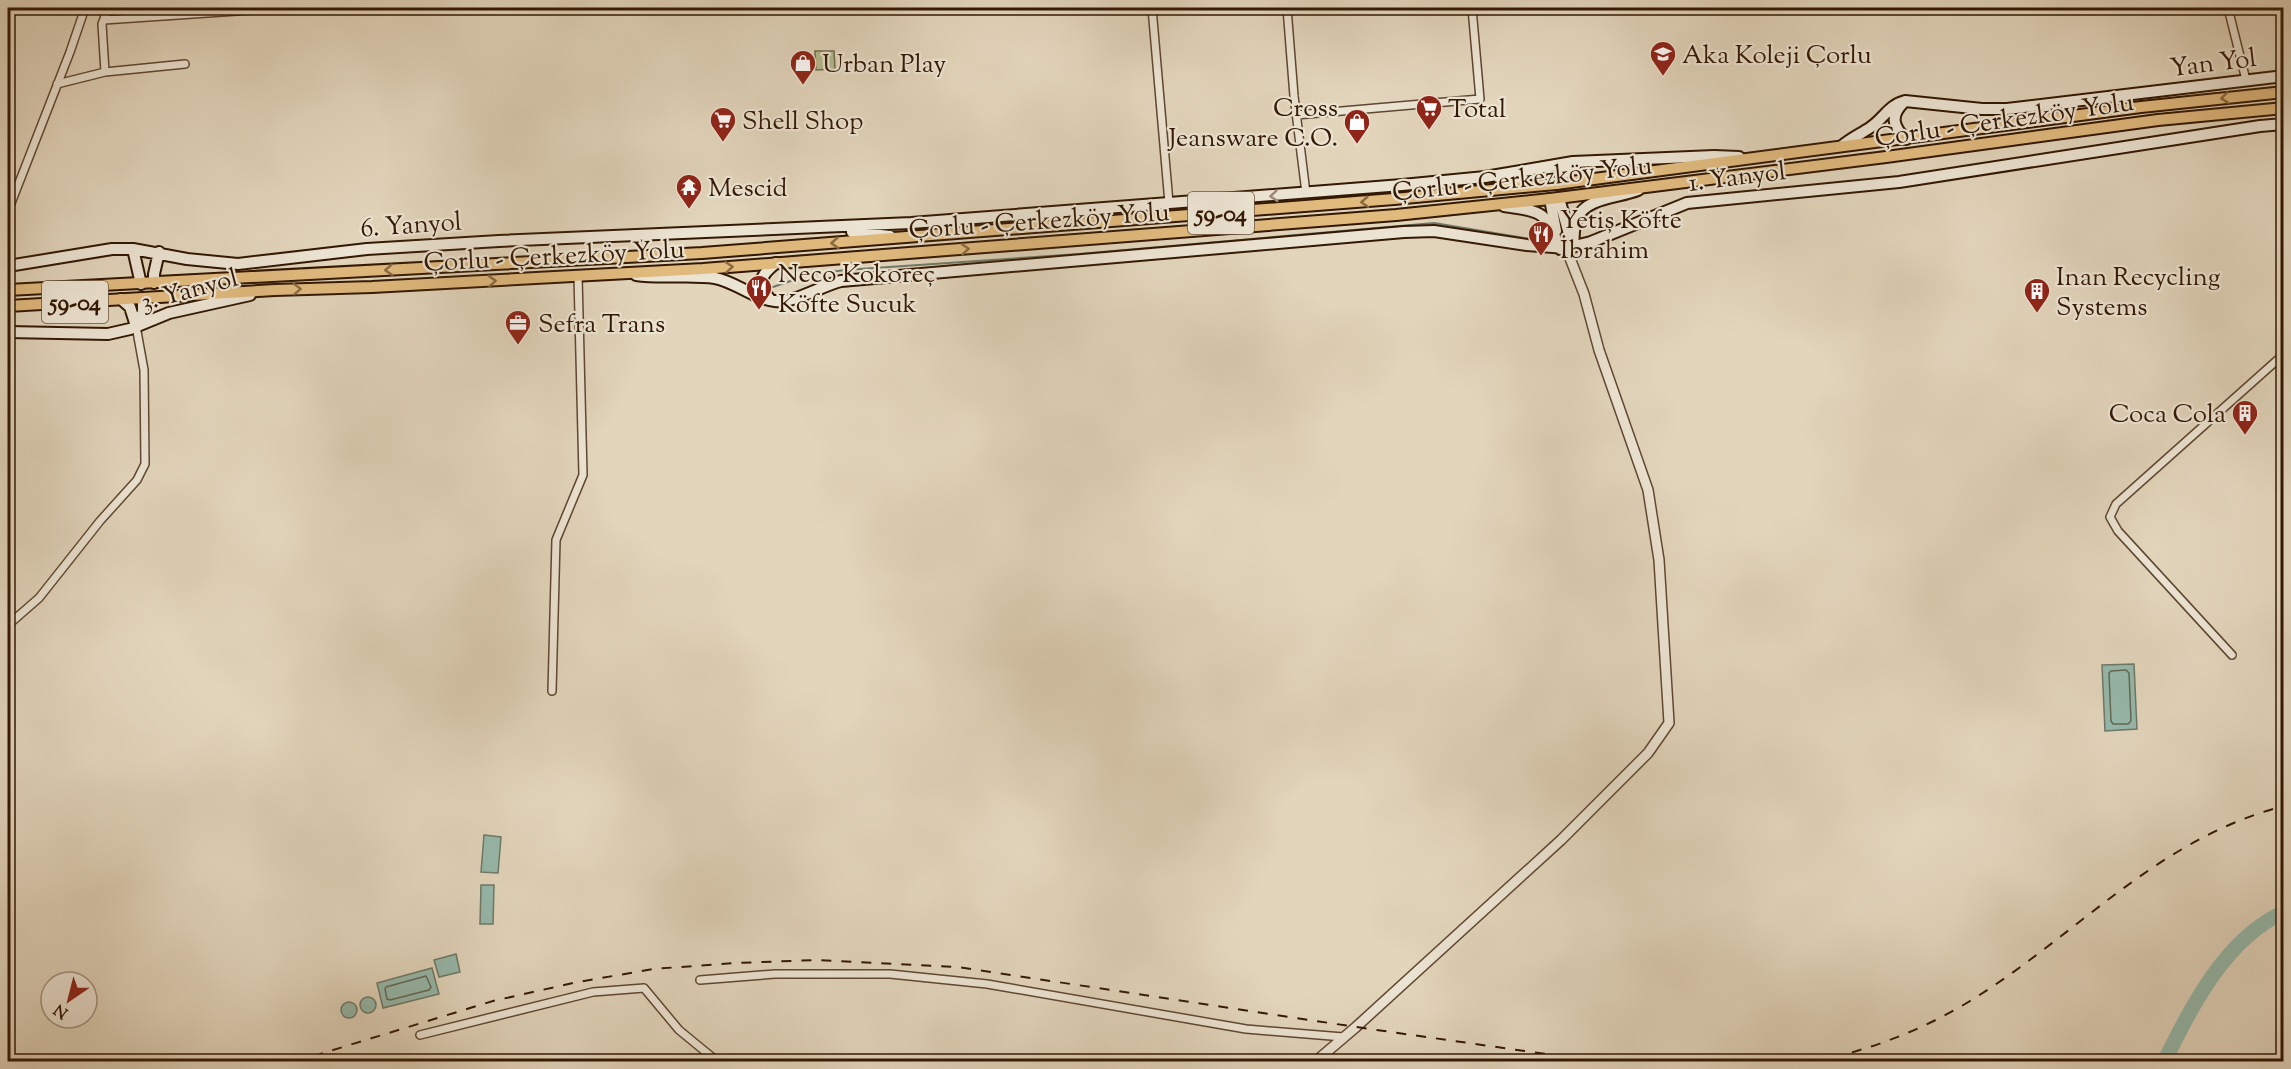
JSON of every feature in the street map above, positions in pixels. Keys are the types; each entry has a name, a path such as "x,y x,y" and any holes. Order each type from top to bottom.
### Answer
{"main road":[{"name":"Yan Yol","path":"1905,101 1982,109 2007,109 2283,76"},
{"name":"Çorlu - Çerkezköy Yolu","path":"8,290 702,253 1394,199 1556,184 2141,107 2283,92"},
{"path":"1905,101 1896,110 1894,123 1906,139"},
{"path":"1842,146 1874,125 1894,104 1905,101"},
{"name":"Çorlu - Çerkezköy Yolu","path":"8,306 624,273 1372,217 1555,199 1645,186 1886,158 2158,120 2283,108"},
{"name":"1. Yanyol","path":"774,302 841,281 1404,232 1434,231 1566,248 1591,242 1687,203 1899,182 2283,124"},
{"path":"821,228 919,223 1306,193 1485,177 1573,162 1713,156 1750,158"},
{"path":"1566,248 1555,199 1556,184 1573,162"},
{"path":"1485,177 1516,180 1529,186"},
{"path":"1566,248 1576,219 1585,208 1645,186"},
{"path":"1495,204 1539,213 1566,248"},
{"path":"821,228 905,237"},
{"name":"6. Yanyol","path":"8,266 112,249 159,252 208,262 238,264 367,249 499,241 821,228"},
{"path":"133,249 143,298 143,312 136,326"},
{"path":"149,321 154,312 154,274 159,252"},
{"path":"774,302 764,293 760,284 765,273 776,263"},
{"path":"624,273 653,278 715,278 774,302"},
{"name":"3. Yanyol","path":"8,332 108,334 178,310 275,290"},
{"path":"121,299 130,307 136,326"}],"street":[{"path":"8,211 85,8"},
{"path":"105,72 104,20 108,8"},
{"path":"104,20 283,8"},
{"path":"1152,8 1169,203"},
{"path":"1287,8 1296,115 1306,193"},
{"path":"1296,115 1480,99 1472,8"},
{"path":"2228,8 2246,80"},
{"path":"57,84 105,72 185,64"},
{"path":"1315,1062 1561,840 1648,753 1669,723 1659,560 1648,490 1599,350 1579,279 1566,248"},
{"path":"552,690 556,540 583,475 578,276"},
{"path":"8,625 39,598 100,521 137,480 145,464 144,370 136,326"},
{"path":"2232,655 2118,531 2110,517 2116,504 2283,354"},
{"path":"700,980 775,974 890,974 987,984 1246,1029 1343,1037"},
{"path":"420,1035 593,992 644,988 679,1030 718,1062"}],"shaded area":[{"path":"815,51 834,51 835,69 816,70"}],"water":[{"path":"2134,664 2137,729 2105,731 2102,665"},
{"path":"484,835 501,837 498,873 481,872"},
{"path":"481,885 494,885 493,924 480,924"},
{"path":"456,954 460,972 439,977 434,960"},
{"path":"432,968 439,994 383,1008 377,983"},
{"path":"365,997 371,997 376,1005 374,1011 365,1013 360,1008 360,1002"},
{"path":"346,1002 352,1002 357,1010 355,1016 346,1018 341,1013 341,1007"}],"waterway":[{"path":"773,287 808,275 845,270 1079,254 1434,223 1530,239"},
{"path":"2164,1062 2199,997 2227,957 2244,939 2263,924 2284,912"},
{"path":"616,1062 638,1062"}],"railway":[{"path":"1813,1062 1891,1039 1947,1014 2005,978 2155,866 2195,842 2238,821 2284,806"},
{"path":"294,1062 493,1001 573,983 653,969 818,960 958,967 1602,1062"}],"place":[{"name":"Aka Koleji Çorlu","path":"1663,77"},
{"name":"Urban Play","path":"803,86"},
{"name":"Total","path":"1429,131"},
{"name":"Shell Shop","path":"723,143"},
{"name":"Cross Jeansware C.O.","path":"1357,145"},
{"name":"Mescid","path":"689,210"},
{"name":"Yetiş Köfte İbrahim","path":"1541,257"},
{"name":"Neco Kokoreç Köfte Sucuk","path":"759,311"},
{"name":"Inan Recycling Systems","path":"2037,314"},
{"name":"Sefra Trans","path":"518,346"},
{"name":"Coca Cola","path":"2245,436"}]}
